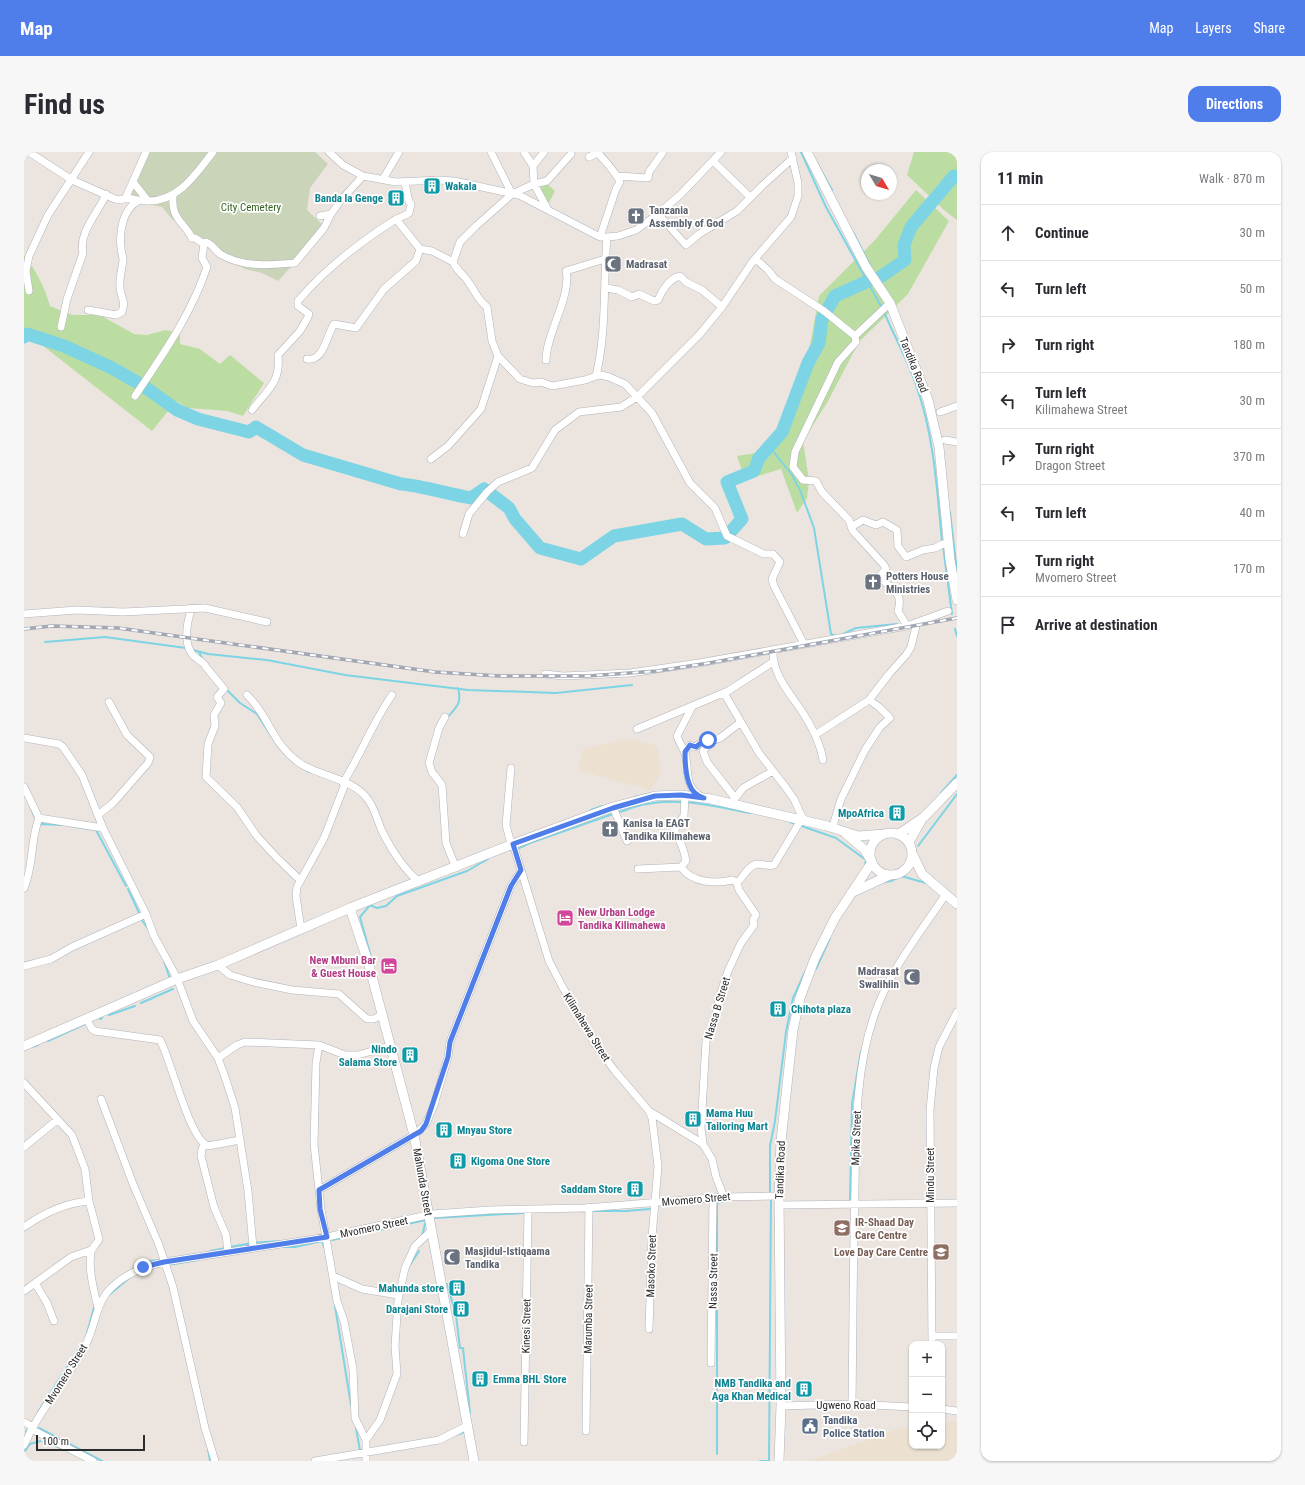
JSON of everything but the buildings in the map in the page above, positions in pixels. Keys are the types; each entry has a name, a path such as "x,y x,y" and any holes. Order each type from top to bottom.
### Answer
{"street":[{"path":"29,152 72,180 120,200 126,197 146,152"},
{"path":"29,291 26,271 29,256 48,215 89,152"},
{"path":"126,197 148,202 173,196 185,186 213,152"},
{"path":"329,152 342,165 363,176 406,183 439,180 454,181 512,194 547,208 603,237 618,236 636,230 658,214 681,194 721,152"},
{"path":"383,179 399,152"},
{"path":"524,152 533,166 534,184 547,208"},
{"path":"533,166 544,152"},
{"path":"589,157 598,152 614,174 618,176 648,178 650,172 663,152"},
{"name":"Tandika Road","path":"807,152 866,267 890,303 928,400 939,447 949,546 953,559 957,600"},
{"path":"494,153 512,194"},
{"path":"453,262 460,242 512,194 534,184 547,181 571,154"},
{"path":"658,214 675,236 686,245 699,234 737,211 792,155"},
{"path":"463,534 469,514 488,492 498,482 532,468 555,430 579,412 621,407 637,397 700,334 722,307 752,261 785,225 795,208 798,196 798,183 792,155"},
{"path":"713,161 750,197"},
{"path":"173,196 172,206 177,220 192,238 195,238 204,244 206,242 209,243 219,253 240,263 263,266 295,263 324,228 331,214 341,200 363,176"},
{"path":"596,376 601,355 606,288 603,237 616,189 620,182 618,176"},
{"path":"133,182 148,202"},
{"path":"252,410 277,379 280,369 278,356 300,331 308,317 309,314 298,306 298,300 346,255 396,219 410,213 411,204 408,202 406,183"},
{"path":"60,327 71,286 75,280 83,253 81,248 87,230 106,194"},
{"path":"88,310 116,315 122,312 125,304 120,288 123,257 121,247 122,226 124,217 131,204 138,200"},
{"path":"320,216 331,214"},
{"path":"396,219 420,249 432,251 453,262 456,268 470,284 477,298 487,307 492,341 498,356 520,379 532,383 541,382 552,386 585,380 601,375 625,384 655,418 690,483 715,508 727,536 764,554 773,554 778,558 780,562 772,579 774,586 804,644"},
{"path":"134,396 166,350 192,304 207,267 202,258 204,244"},
{"path":"307,359 314,358 320,352 326,343 334,324 356,328 384,289 416,261 420,249"},
{"path":"546,360 564,293 567,276 566,271 605,259"},
{"path":"752,261 758,262 768,270 775,279 819,308 855,336 856,342 838,362 793,459 793,466 800,478 807,482 816,481 835,507 849,520 851,527 860,540 886,567 886,570 880,575 899,596 900,603 898,611 907,626"},
{"path":"606,288 618,290 632,297 638,294 654,301 658,300 668,284 676,277 680,276 686,282 702,290 722,307"},
{"path":"855,336 890,303"},
{"path":"431,459 448,446 481,409 498,356"},
{"path":"940,412 957,406"},
{"path":"945,440 957,442"},
{"path":"851,527 863,520 876,525 883,522 890,524 897,530 898,546 906,557 943,544 949,546"},
{"path":"24,614 77,610 123,612 192,608 221,611 267,622"},
{"path":"192,608 187,623 189,648 192,654 204,662 206,667 224,689 217,697 221,702 214,715 215,726 208,744 206,777 234,803 256,834 277,858 300,880"},
{"path":"545,674 563,676 630,673 773,650 907,626 948,612"},
{"path":"815,735 837,719 864,705 869,700 889,674 906,656 911,647 917,622"},
{"path":"773,650 772,662 782,683 799,707 815,735 823,760"},
{"path":"637,729 724,693 772,662"},
{"path":"724,693 759,753 794,799 804,820"},
{"path":"247,695 261,712 277,742 291,756 302,765 355,787 367,798 392,850 406,870 419,882"},
{"path":"301,928 296,896 300,880 324,838 345,784 343,783 354,765 376,720 392,695"},
{"path":"834,828 833,826 841,799 865,750 880,727 890,718 869,700"},
{"path":"98,816 113,803 148,763 150,757 126,735 109,702"},
{"path":"692,707 677,736 685,752 686,769 692,789 695,794 704,798"},
{"path":"445,717 439,728 429,763 432,772 442,785 446,843 456,868"},
{"path":"685,752 690,745 696,747 702,742 720,738 741,722"},
{"path":"24,738 59,744 63,747 82,775 103,828 146,914 154,936 177,978 196,1027 218,1058 235,1108 253,1247"},
{"path":"712,741 703,751 705,757 733,801"},
{"name":"Kilimahewa Street","path":"511,768 506,825 549,961 595,1044 615,1071 649,1111 652,1118 658,1166 656,1203"},
{"path":"733,801 743,788 773,771"},
{"path":"845,833 865,836 899,834 924,816 957,782"},
{"path":"24,786 39,818 35,828 28,878 24,888"},
{"path":"24,1046 177,978 218,965 350,908 456,868 512,844 613,808 655,796 685,796 733,801 834,828 845,833 864,849 879,871 894,875 910,872 922,874"},
{"path":"638,869 681,866 686,861 680,840 674,831 684,816 685,796"},
{"path":"613,808 627,841"},
{"path":"909,842 924,816"},
{"path":"39,818 103,828"},
{"path":"681,866 686,874 704,881 722,883 732,880 737,883 753,866 758,864 769,867 774,865 804,820"},
{"path":"872,861 870,852 873,844 878,838 885,834"},
{"path":"899,834 909,842 912,855 922,874 957,904"},
{"path":"852,893 906,870 911,863 912,855"},
{"name":"Tandika Road","path":"779,1461 781,1406 779,1201 784,1102 794,1024 800,998 814,958 835,918 872,861"},
{"path":"319,1190 421,1131 426,1124 448,1057 450,1042 511,886 521,870"},
{"name":"Nassa B Street","path":"703,1144 701,1134 706,1041 714,1026 720,995 728,971 741,943 755,923 753,920 756,913 739,890 737,883"},
{"name":"Mpika Street","path":"852,1404 858,1096 865,1048 874,1016 902,960 946,894"},
{"name":"Mahunda Street","path":"350,908 369,965 414,1135 474,1461"},
{"path":"24,966 51,959 72,946 146,914"},
{"path":"218,965 230,975 253,982 292,990 339,994 367,1019 374,1019 381,1015"},
{"name":"Mindu Street","path":"932,1340 930,1110 934,1068 939,1047 957,1012"},
{"path":"86,1018 92,1029 96,1031 160,1040 165,1048 173,1080 196,1132 205,1144 208,1146 240,1140"},
{"path":"218,1058 237,1045 245,1042 319,1045 345,1056 358,1055 390,1046"},
{"path":"319,1045 316,1063 314,1144 320,1209 353,1369 355,1418 366,1440"},
{"path":"24,1083 72,1135 85,1169 89,1201 99,1238 92,1250 92,1279 98,1308"},
{"path":"101,1100 164,1262 179,1313 205,1428 215,1461"},
{"path":"649,1111 703,1144 712,1159 716,1177 724,1196"},
{"path":"24,1147 57,1120"},
{"path":"205,1144 202,1149 201,1156 214,1207 226,1235 228,1251"},
{"name":"Mvomero Street","path":"24,1445 32,1428 85,1345 98,1308 111,1288 133,1271 164,1262 253,1247 327,1237 429,1215 490,1210 528,1210 656,1203 724,1196 779,1201 809,1206 855,1203 957,1203"},
{"name":"Nassa Street","path":"711,1363 713,1198"},
{"path":"24,1227 52,1210 76,1202 89,1201"},
{"name":"Masoko Street","path":"650,1329 652,1237 656,1203"},
{"name":"Marumba Street","path":"586,1431 589,1207"},
{"name":"Kinesi Street","path":"524,1442 528,1210"},
{"path":"366,1461 366,1440 380,1420 397,1374 395,1346 398,1295 404,1268 415,1246 431,1231"},
{"path":"24,1291 71,1257 92,1250"},
{"path":"333,1276 362,1289 398,1295"},
{"path":"35,1283 54,1321"},
{"path":"932,1340 957,1336"},
{"name":"Ugweno Road","path":"781,1406 852,1404 909,1407"},
{"path":"945,1409 957,1411"},
{"path":"24,1422 32,1428 93,1461"},
{"path":"315,1461 439,1440 467,1426"}],"shaded area":[{"path":"628,739 655,745 658,750 661,773 650,790 643,789 638,784 633,786 579,770 578,768 583,749"},
{"path":"947,1422 957,1422 957,1461 809,1461 897,1429 909,1427 909,1449 945,1449 945,1427 947,1427"}],"green space":[{"name":"City Cemetery","path":"143,152 315,152 328,164 310,188 307,210 322,224 302,255 278,281 262,273 245,269 218,252 200,245 188,229 172,219 162,207 122,199"},
{"path":"914,152 957,152 957,220 944,210 907,175"},
{"path":"545,182 555,191 547,207 538,191"},
{"path":"916,190 949,221 908,294 859,342 827,403 803,441 809,481 807,498 797,513 781,469 745,480 737,456 768,451 786,422 802,388 819,296 875,240"},
{"path":"24,255 40,279 50,306 72,315 100,315 134,334 147,335 165,330 180,333 180,344 200,349 220,364 230,355 264,383 243,416 227,411 188,408 176,401 152,431 24,331"}],"waterway":[{"path":"801,152 826,207 882,308"},
{"path":"816,161 832,190"},
{"path":"954,176 957,171"},
{"path":"876,280 905,260 904,245 911,227 954,176 957,177"},
{"path":"853,232 872,269"},
{"path":"24,337 27,334 64,346 110,367 142,385 177,410 198,419 249,432 256,427 303,455 401,484 418,486 471,498 484,489 509,508 515,519 540,548 581,559 614,536 682,524 706,539 725,538 742,519 727,482 754,471 759,458 782,432 808,363 819,343 822,319 835,296 868,281"},
{"path":"884,312 913,376 927,423 934,462 942,542"},
{"path":"769,446 792,475 800,490 814,528 831,634 836,636"},
{"path":"950,512 957,572"},
{"path":"943,546 952,614"},
{"path":"841,635 856,628 897,624"},
{"path":"955,629 957,636"},
{"path":"45,642 105,637 186,648"},
{"path":"193,650 208,654 267,660 345,675 468,690 556,693 632,685"},
{"path":"199,652 203,660"},
{"path":"447,718 458,704 458,688"},
{"path":"226,689 240,703 257,714 277,745"},
{"path":"299,766 309,772"},
{"path":"941,793 957,775"},
{"path":"635,797 652,793"},
{"path":"918,846 957,794"},
{"path":"617,813 636,806 660,802 686,802 750,813"},
{"path":"30,806 34,816"},
{"path":"591,810 602,806"},
{"path":"508,850 515,850 530,843 613,814"},
{"path":"790,822 836,838 866,860 865,865"},
{"path":"39,826 41,824 62,825"},
{"path":"70,826 96,830 126,886"},
{"path":"371,957 360,917 370,905 377,908 386,906 397,896 467,871 488,859"},
{"path":"885,882 901,876 926,883"},
{"path":"128,889 140,915"},
{"path":"141,919 149,930"},
{"path":"816,969 830,938"},
{"path":"164,961 170,979"},
{"path":"770,1194 770,1146 775,1121 786,1032 793,998 805,972"},
{"path":"141,1003 173,989"},
{"path":"109,1015 135,1006"},
{"path":"48,1041 85,1024"},
{"path":"32,1047 38,1045"},
{"path":"850,1201 852,1104 861,1051"},
{"path":"769,1461 771,1198"},
{"path":"717,1454 717,1203 730,1200"},
{"path":"590,1211 650,1209"},
{"path":"433,1218 525,1213"},
{"path":"332,1240 426,1220 422,1236"},
{"path":"230,1247 252,1243 281,1241"},
{"path":"283,1247 295,1247 322,1241 324,1247"},
{"path":"210,1251 226,1248"},
{"path":"410,1265 419,1251"},
{"path":"136,1267 150,1261 159,1260"},
{"path":"168,1265 198,1260"},
{"path":"109,1295 128,1279"},
{"path":"445,1285 447,1284 456,1315 460,1348 463,1348 470,1413"},
{"path":"87,1333 95,1304"},
{"path":"335,1306 351,1405"},
{"path":"38,1412 82,1344"},
{"path":"26,1432 28,1428"},
{"path":"39,1428 102,1461"},
{"path":"356,1428 360,1451"},
{"path":"456,1435 465,1432"},
{"path":"25,1451 30,1444 44,1440 60,1448"},
{"path":"208,1449 210,1461"},
{"path":"760,1461 769,1461"}],"railway":[{"path":"24,629 52,626 118,628 435,672 499,676 588,676 657,671 709,663 957,618"}],"place":[{"name":"Wakala","path":"432,186"},
{"name":"Banda la Genge","path":"396,198"},
{"name":"Tanzania Assembly of God","path":"636,216"},
{"name":"Madrasat","path":"613,264"},
{"name":"Potters House Ministries","path":"873,582"},
{"name":"MpoAfrica","path":"897,813"},
{"name":"Kanisa la EAGT Tandika Kilimahewa","path":"610,829"},
{"name":"New Urban Lodge Tandika Kilimahewa","path":"565,918"},
{"name":"New Mbuni Bar & Guest House","path":"389,966"},
{"name":"Madrasat Swalihiin","path":"912,977"},
{"name":"Chihota plaza","path":"778,1009"},
{"name":"Nindo Salama Store","path":"410,1055"},
{"name":"Mama Huu Tailoring Mart","path":"693,1119"},
{"name":"Mnyau Store","path":"444,1130"},
{"name":"Kigoma One Store","path":"458,1161"},
{"name":"Saddam Store","path":"635,1189"},
{"name":"IR-Shaad Day Care Centre","path":"842,1228"},
{"name":"Love Day Care Centre","path":"941,1252"},
{"name":"Masjidul-Istiqaama Tandika","path":"452,1257"},
{"name":"Mahunda store","path":"457,1288"},
{"name":"Darajani Store","path":"461,1309"},
{"name":"Emma BHL Store","path":"480,1379"},
{"name":"NMB Tandika and Aga Khan Medical","path":"804,1389"},
{"name":"Tandika Police Station","path":"810,1426"}],"route":[{"path":"143,1267 164,1262 327,1237 320,1209 319,1190 421,1131 426,1124 434,1105 448,1057 450,1042 483,954 511,886 521,870 513,844 613,808 655,796 681,795 704,798 695,794 690,785 686,769 685,752 690,745 696,747 699,743 708,740"}]}
